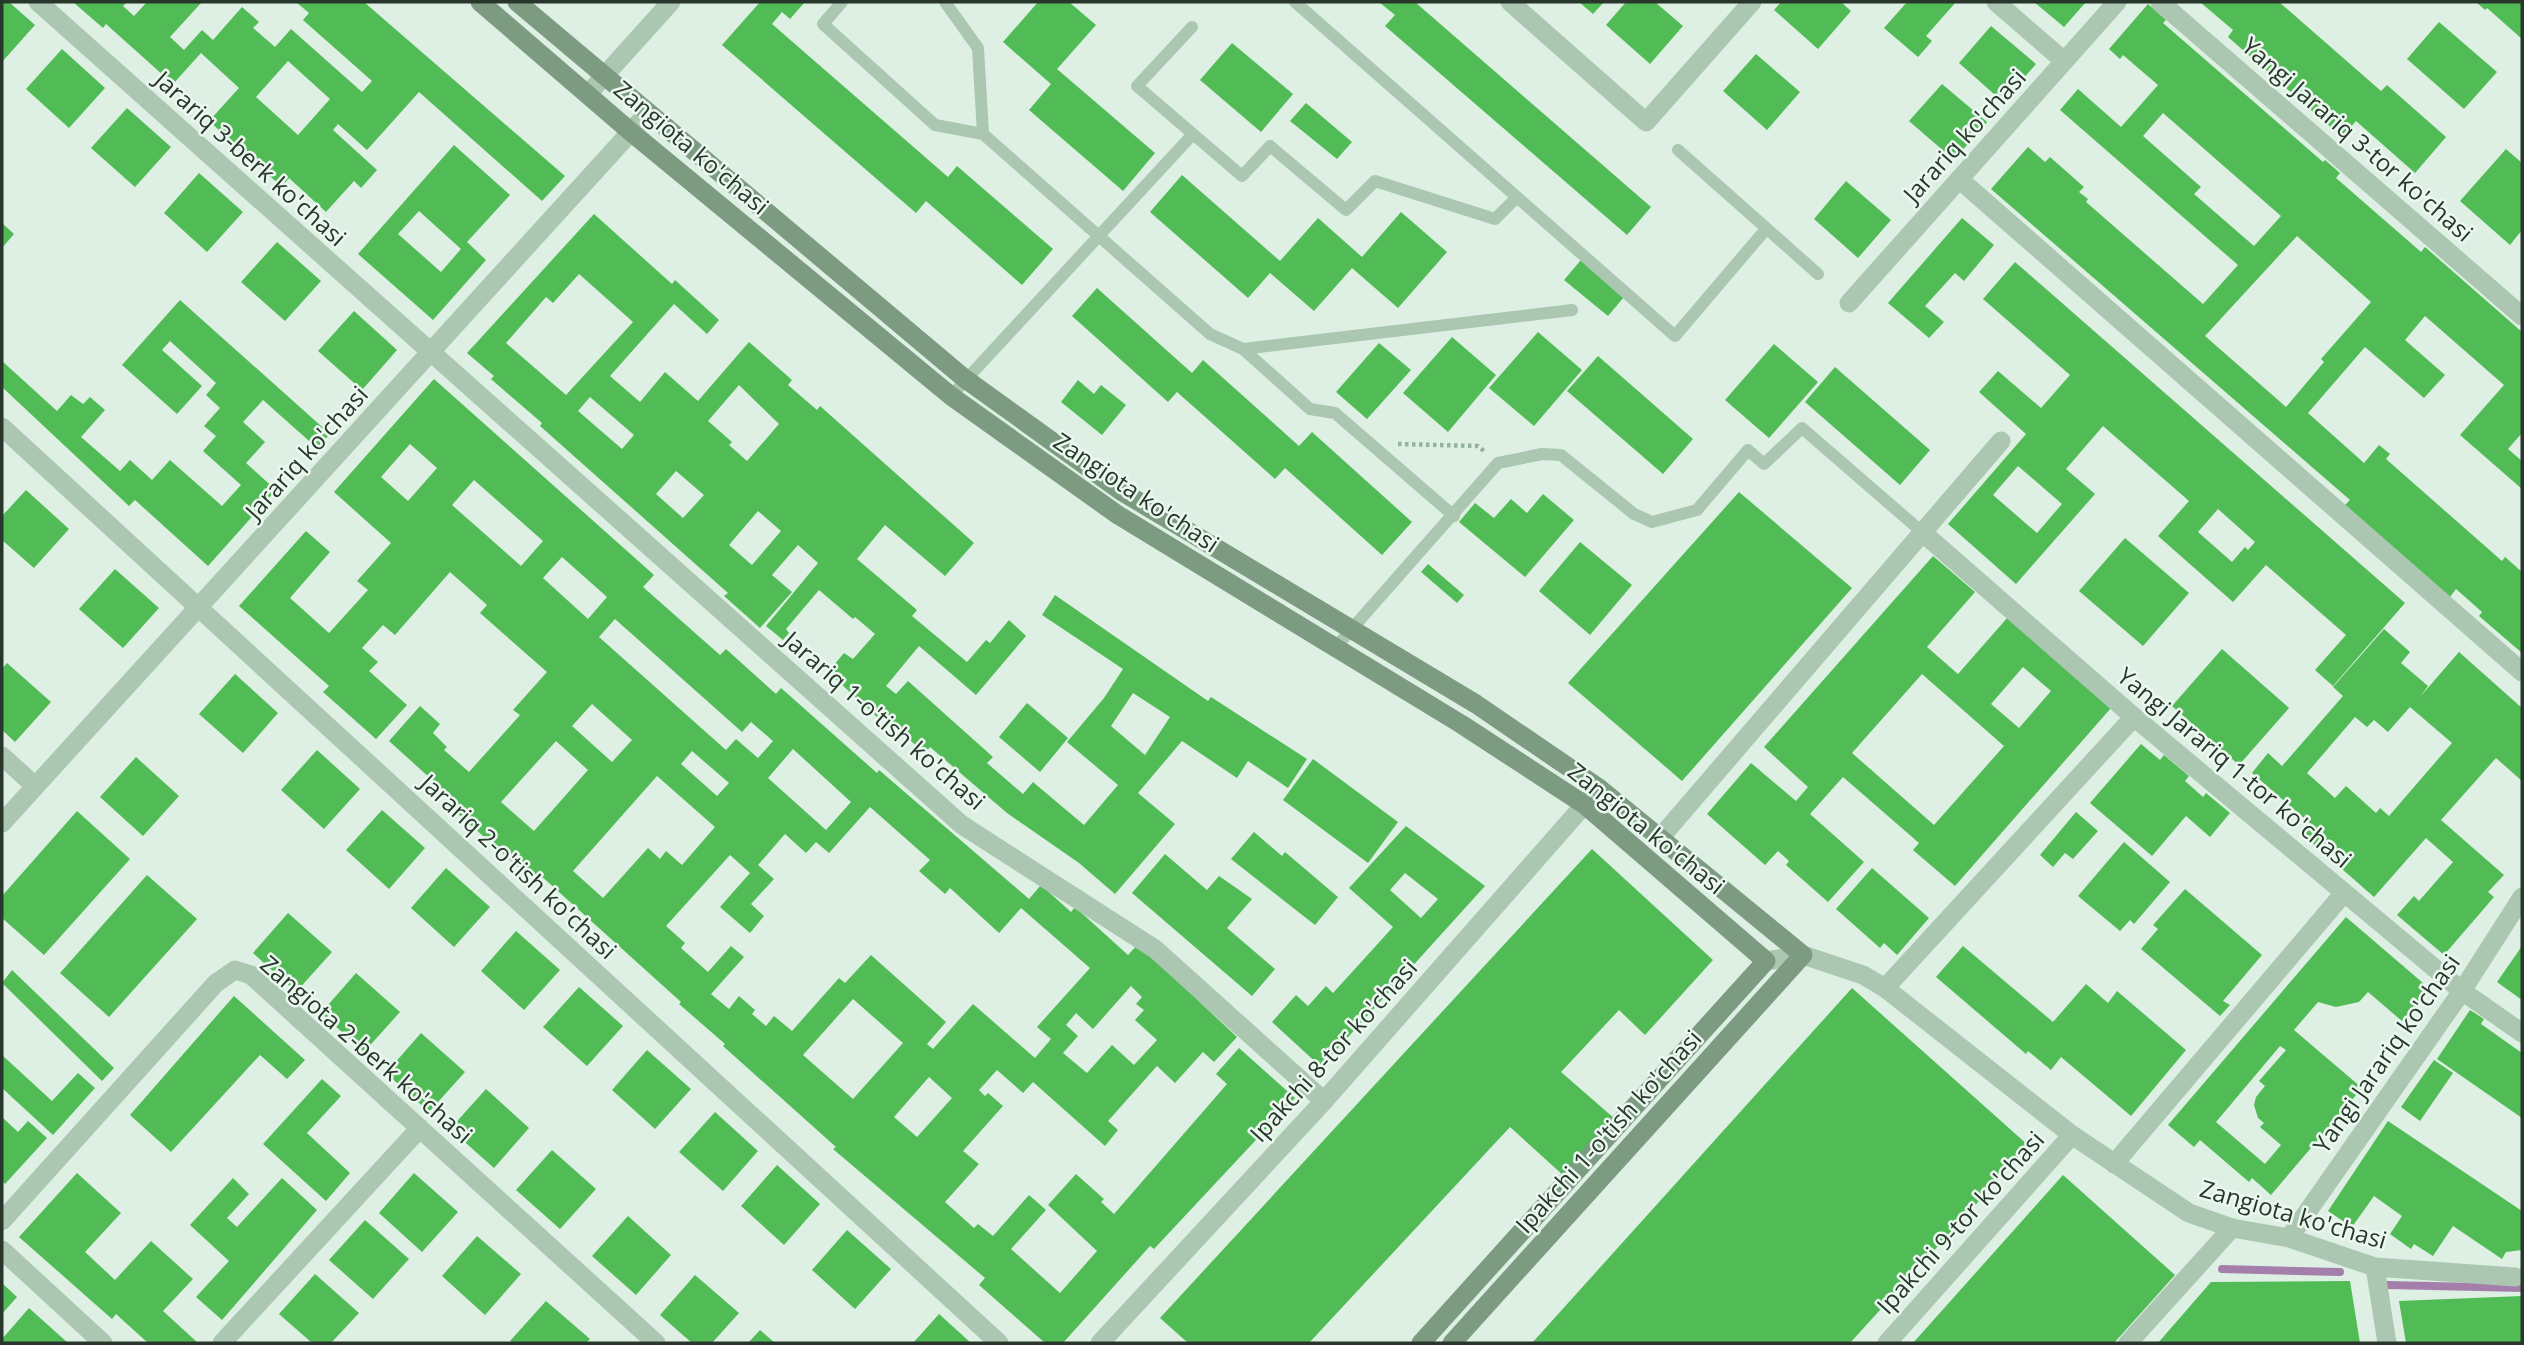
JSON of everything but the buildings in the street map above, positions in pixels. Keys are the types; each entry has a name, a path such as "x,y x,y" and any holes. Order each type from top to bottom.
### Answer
{"main road":[{"name":"Zangiota ko'chasi","path":"480,2 631,132 951,396 1118,514 1461,724 1585,804 1766,961"},
{"name":"Zangiota ko'chasi","path":"517,2 964,379 1121,491 1476,704 1599,789 1802,954"},
{"name":"Ipakchi 1-o'tish ko'chasi","path":"1452,1343 1802,954"},
{"name":"Ipakchi 1-o'tish ko'chasi","path":"1421,1343 1766,961"}],"street":[{"name":"Jarariq 3-berk ko'chasi","path":"38,2 429,353"},
{"path":"588,94 671,2"},
{"path":"1510,2 1646,122 1752,2"},
{"path":"1996,2 2064,61"},
{"name":"Jarariq ko'chasi","path":"1849,303 2117,2"},
{"name":"Yangi Jarariq 3-tor ko'chasi","path":"2160,2 2522,316"},
{"name":"Jarariq ko'chasi","path":"2,824 647,114"},
{"path":"1959,178 2522,672"},
{"name":"Jarariq 1-o'tish ko'chasi","path":"429,353 962,824 1155,949 1324,1101"},
{"name":"Jarariq 2-o'tish ko'chasi","path":"2,427 999,1343"},
{"path":"1660,838 2001,440"},
{"name":"Yangi Jarariq 1-tor ko'chasi","path":"1922,532 2134,717 2344,893 2462,991 2522,1033"},
{"path":"1885,988 2134,717"},
{"path":"2,756 35,786"},
{"name":"Ipakchi 8-tor ko'chasi","path":"1100,1343 1324,1101 1599,789"},
{"path":"2114,1164 2344,893"},
{"name":"Yangi Jarariq ko'chasi","path":"2289,1238 2462,991 2522,897"},
{"path":"1766,961 1802,954"},
{"name":"Zangiota ko'chasi","path":"1802,954 1863,975 1885,988 2073,1135 2189,1213 2232,1228 2289,1238 2375,1267 2515,1277"},
{"name":"Zangiota 2-berk ko'chasi","path":"2,1221 216,983 235,970 251,975 656,1343"},
{"path":"222,1343 420,1128"},
{"name":"Ipakchi 9-tor ko'chasi","path":"1886,1343 2073,1135"},
{"path":"2128,1343 2232,1228"},
{"path":"2,1250 103,1343"},
{"path":"2375,1267 2387,1343"}],"lane":[{"path":"842,2 823,24 935,125 984,134 1210,334 1242,349 1310,409 1335,413 1454,516"},
{"path":"944,2 978,48 984,134"},
{"path":"1295,2 1675,336 1766,229"},
{"path":"1192,27 1137,86 1242,176 1270,146 1346,210 1375,181 1495,219 1517,197"},
{"path":"951,396 1193,134"},
{"path":"1678,150 1818,274"},
{"path":"1242,349 1572,310"},
{"path":"1335,648 1498,463 1542,454 1561,455 1634,514 1652,522 1697,510 1748,450 1765,464 1802,428 1922,532"}],"path":[{"path":"1369,443 1478,446 1498,463"}],"waterway":[{"path":"2222,1269 2340,1272"},
{"path":"2387,1285 2522,1288"}]}
